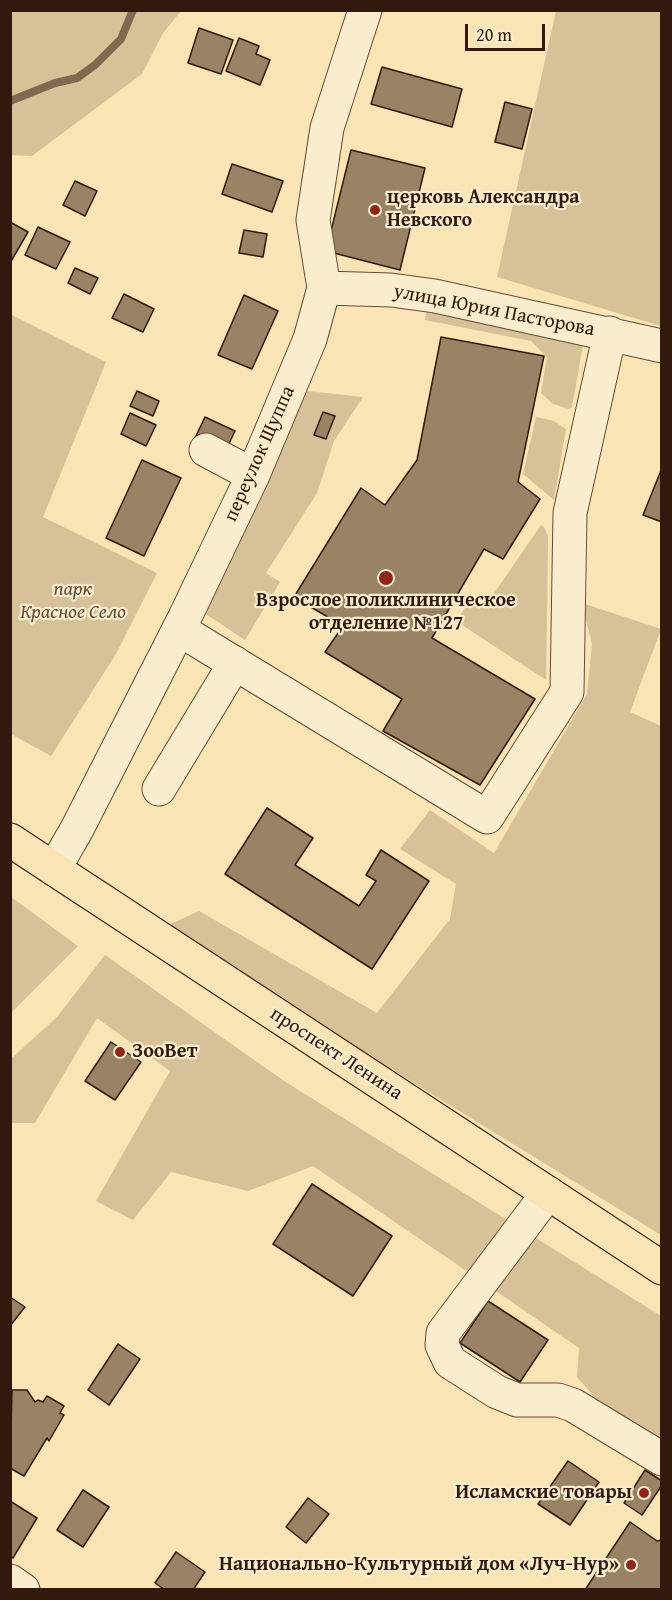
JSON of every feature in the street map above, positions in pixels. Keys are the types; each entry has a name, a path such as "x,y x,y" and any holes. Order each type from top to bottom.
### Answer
{"main road":[{"name":"проспект Ленина","path":"10,840 662,1268"}],"street":[{"name":"переулок Щуппа","path":"54,869 185,617 253,475 309,339 324,288 313,220 327,128 365,10"},
{"name":"улица Юрия Пасторова","path":"324,288 391,290 435,296 662,346"},
{"path":"190,636 487,817 567,692 570,513 610,333"},
{"path":"206,450 253,475"},
{"path":"159,789 235,663"},
{"path":"548,1193 443,1333 442,1345 450,1362 497,1392 517,1400 558,1400 573,1405 662,1459"},
{"path":"10,1581 23,1590"}],"green space":[{"path":"11,10 181,11 163,33 142,74 32,156 11,155"},
{"path":"556,11 661,11 661,326 497,277"},
{"path":"428,303 585,334 572,407 569,409 553,404 541,393 547,357 531,341 425,320"},
{"name":"парк Красное Село","path":"10,314 106,362 43,517 157,573 116,654 51,756 11,734"},
{"path":"298,390 363,397 334,441 317,493 266,573 280,582 245,640 203,612"},
{"path":"536,417 554,421 566,429 554,500 523,474"},
{"path":"541,525 548,536 546,680 456,621 471,599 484,608"},
{"path":"582,603 661,629 630,712 661,726 661,1235 162,928 199,911 377,1013 450,919 456,884 400,849 430,810 494,853 587,694 592,644"},
{"path":"11,897 78,946 11,1013"},
{"path":"105,955 284,1081 661,1316 661,1448 613,1418 577,1377 579,1348 313,1166 248,1191 171,1172 133,1220 96,1201 170,1071 97,1018 35,1123 11,1123 11,1056 13,1057 57,1017"}],"building":[{"path":"199,28 233,40 221,74 188,63"},
{"path":"239,38 259,46 256,54 270,60 260,85 226,71"},
{"path":"382,67 462,89 452,127 371,104"},
{"path":"505,102 532,109 522,149 495,142"},
{"name":"церковь Александра Невского","path":"351,150 425,168 400,270 326,251"},
{"path":"232,164 283,181 272,212 222,194"},
{"path":"75,181 97,191 85,216 63,205"},
{"path":"10,222 28,232 10,263"},
{"path":"38,227 70,242 56,269 25,255"},
{"path":"244,230 267,234 263,257 239,253"},
{"path":"75,268 98,278 90,294 68,283"},
{"path":"124,294 154,309 143,332 112,318"},
{"path":"244,295 278,311 252,369 218,355"},
{"name":"Взрослое поликлиническое отделение №127","path":"441,337 544,356 518,482 540,499 503,559 484,549 432,638 535,699 480,785 383,731 402,699 325,652 343,626 294,597 361,488 385,505 417,460"},
{"path":"137,391 159,401 153,416 130,406"},
{"path":"323,412 335,416 326,439 314,435"},
{"path":"130,413 156,425 146,446 121,434"},
{"path":"205,417 235,431 225,452 195,438"},
{"path":"142,460 181,478 144,556 106,538"},
{"path":"662,468 662,522 643,515"},
{"path":"267,808 313,838 295,865 359,906 376,881 366,875 381,850 429,881 372,969 225,874"},
{"path":"111,1042 141,1062 115,1100 85,1081"},
{"path":"312,1184 392,1236 353,1296 273,1244"},
{"path":"10,1297 25,1307 10,1326"},
{"path":"488,1301 548,1340 520,1382 460,1343"},
{"path":"118,1344 140,1359 109,1405 88,1390"},
{"path":"12,1390 27,1390 35,1402 38,1400 43,1402 47,1396 64,1406 60,1413 64,1415 24,1476 10,1468"},
{"path":"568,1461 599,1482 570,1525 538,1504"},
{"path":"645,1470 662,1481 662,1485 642,1515 624,1503"},
{"path":"83,1490 109,1507 83,1547 57,1530"},
{"path":"308,1498 329,1514 306,1543 286,1527"},
{"path":"10,1501 37,1518 13,1558 10,1556"},
{"name":"Национально-Культурный дом «Луч-Нур»","path":"630,1522 657,1541 662,1540 662,1590 585,1590"},
{"path":"176,1552 205,1572 193,1590 165,1590 155,1583"}],"waterway":[{"path":"10,101 55,83 77,78 95,65 121,39 133,10"}],"place":[{"name":"церковь Александра Невского","path":"375,210"},
{"name":"Взрослое поликлиническое отделение №127","path":"386,578"},
{"name":"ЗооВет","path":"120,1052"},
{"name":"Исламские товары","path":"644,1493"},
{"name":"Национально-Культурный дом «Луч-Нур»","path":"631,1565"}]}
